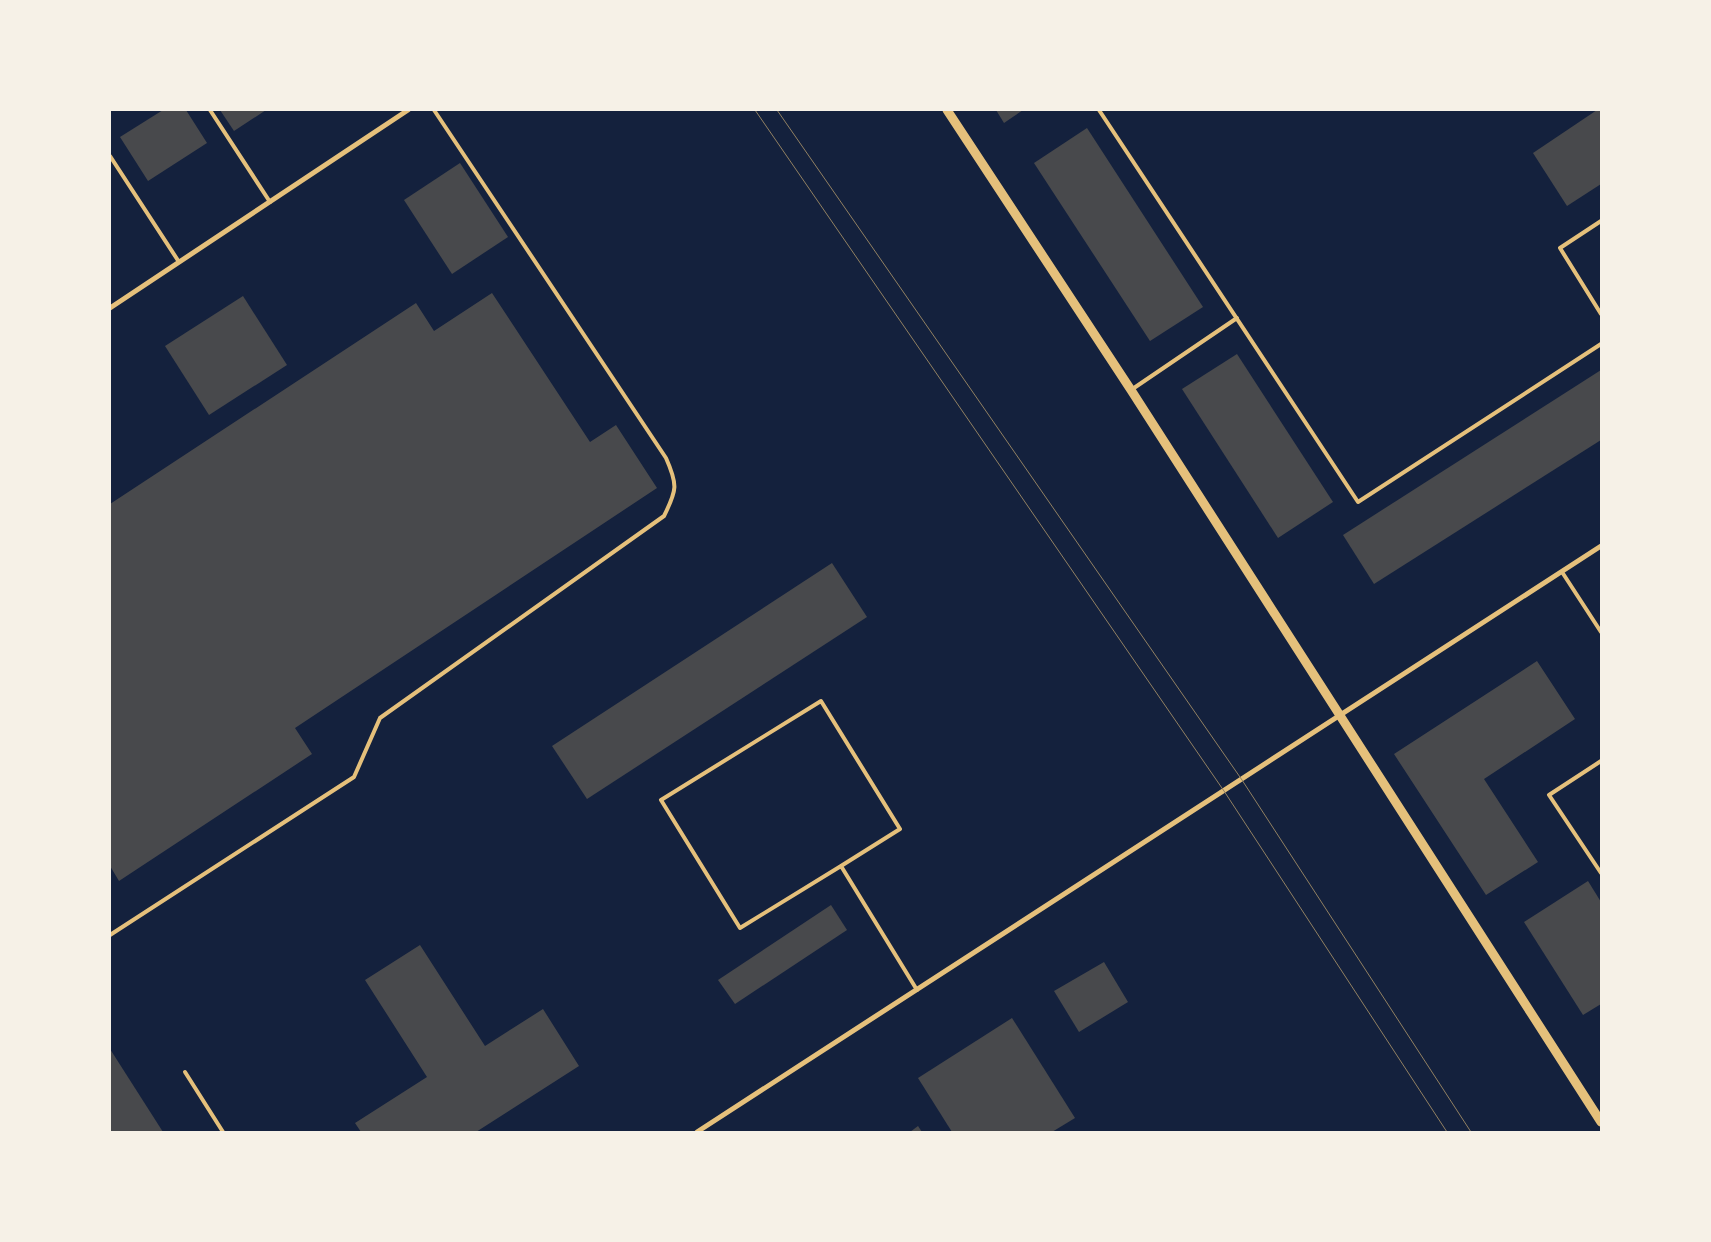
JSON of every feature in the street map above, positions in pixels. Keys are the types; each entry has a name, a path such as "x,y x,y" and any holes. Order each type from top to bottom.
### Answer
{"street":[{"path":"110,308 408,110"},
{"path":"948,110 1131,390 1601,1122"},
{"path":"698,1132 1601,546"}],"lane":[{"path":"210,110 270,202"},
{"path":"110,935 354,777 380,718 664,516 673,498 675,479 666,458 434,110"},
{"path":"1099,110 1358,502 1601,344"},
{"path":"110,156 179,262"},
{"path":"1601,221 1560,248 1601,314"},
{"path":"1131,390 1237,318"},
{"path":"1562,572 1601,632"},
{"path":"821,701 900,829 841,866 740,928 661,800 821,701"},
{"path":"1601,761 1550,795 1601,873"},
{"path":"841,866 917,990"},
{"path":"185,1072 223,1132"}],"building":[{"path":"163,110 186,110 207,143 148,181 120,137"},
{"path":"220,110 266,110 234,131"},
{"path":"996,110 1023,110 1004,123"},
{"path":"1597,110 1601,110 1601,184 1567,206 1533,153"},
{"path":"1087,128 1203,307 1150,341 1034,163"},
{"path":"460,163 508,237 452,274 404,200"},
{"path":"492,293 590,442 616,425 657,488 295,728 312,754 119,881 110,866 110,504 416,303 434,331"},
{"path":"243,296 287,365 209,415 165,346"},
{"path":"1237,354 1333,502 1278,538 1182,389"},
{"path":"1601,370 1601,440 1374,584 1343,535"},
{"path":"832,563 867,617 587,799 552,746"},
{"path":"1537,661 1575,719 1484,779 1538,862 1486,895 1394,754"},
{"path":"1588,881 1601,902 1601,1004 1583,1015 1524,922"},
{"path":"831,905 847,930 735,1004 718,980"},
{"path":"420,945 485,1046 543,1009 579,1066 476,1132 361,1132 355,1123 427,1077 365,980"},
{"path":"1104,962 1128,1002 1079,1032 1054,991"},
{"path":"1012,1018 1075,1118 1052,1132 952,1132 918,1078"},
{"path":"110,1049 163,1132 110,1132"},
{"path":"918,1126 922,1132 910,1132"}],"tram line":[{"path":"755,110 1224,791 1447,1132"},
{"path":"777,110 1242,780 1471,1132"}]}
